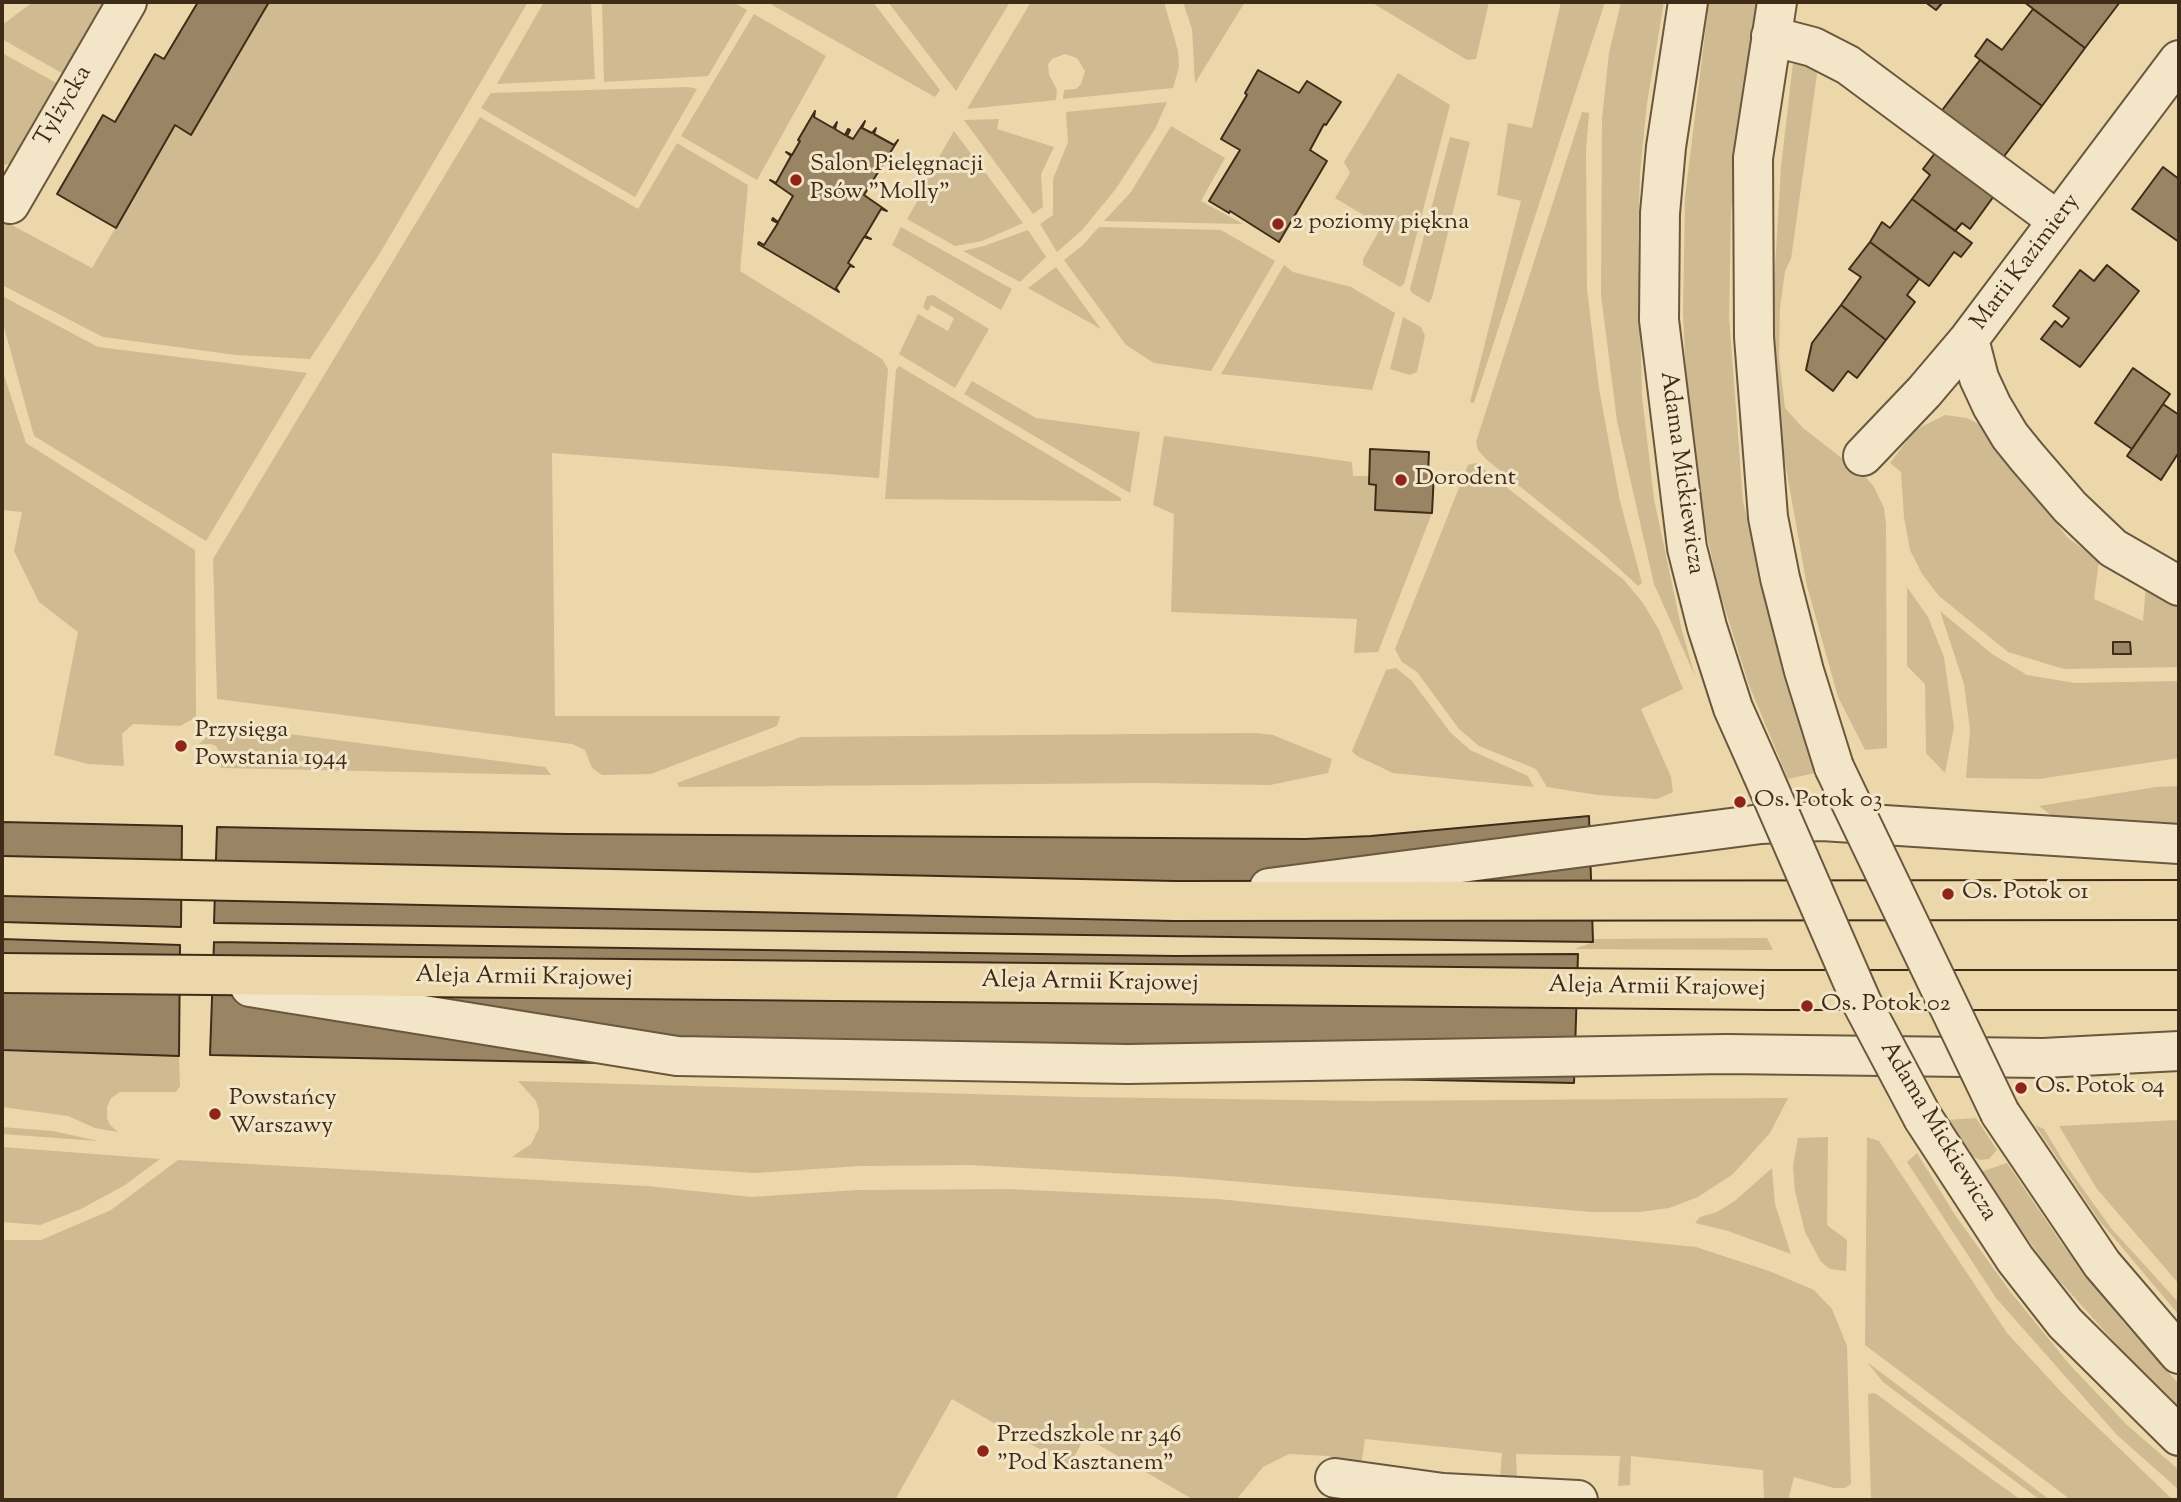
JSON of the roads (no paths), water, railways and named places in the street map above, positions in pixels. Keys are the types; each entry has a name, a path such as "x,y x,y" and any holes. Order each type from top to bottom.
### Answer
{"highway":[{"path":"2,876 1174,901 2179,900"},
{"name":"Aleja Armii Krajowej","path":"2,973 1771,990 2179,989"}],"street":[{"name":"Tylżycka","path":"2,200 10,204 127,2"},
{"name":"Adama Mickiewicza","path":"1688,2 1668,133 1660,212 1659,320 1687,548 1707,628 1733,708 1862,1003 1923,1118 2015,1259 2065,1323 2179,1436"},
{"path":"2058,221 1848,65 1813,47 1774,19 1754,158 1754,337 1769,517 1780,578 1804,671 1834,767 2000,1112 2102,1264 2179,1354"},
{"name":"Marii Kazimiery","path":"1863,456 1924,392 1969,339 2179,60"},
{"path":"1969,339 1979,378 1992,406 2010,436 2027,457 2070,507 2113,548 2179,586"},
{"path":"1174,901 1761,824 1822,821 2179,844"},
{"path":"179,976 677,1056 1128,1064 1726,1054 2043,1058 2179,1051"},
{"path":"1335,1478 1443,1493 1578,1500"}],"place":[{"name":"Salon Pielęgnacji Psów \"Molly\"","path":"796,180"},
{"name":"2 poziomy piękna","path":"1278,224"},
{"name":"Dorodent","path":"1401,480"},
{"name":"Przysięga Powstania 1944","path":"181,746"},
{"name":"Os. Potok 03","path":"1740,802"},
{"name":"Os. Potok 01","path":"1948,894"},
{"name":"Os. Potok 02","path":"1807,1006"},
{"name":"Os. Potok 04","path":"2021,1088"},
{"name":"Powstańcy Warszawy","path":"215,1114"},
{"name":"Przedszkole nr 346 \"Pod Kasztanem\"","path":"983,1451"}]}
